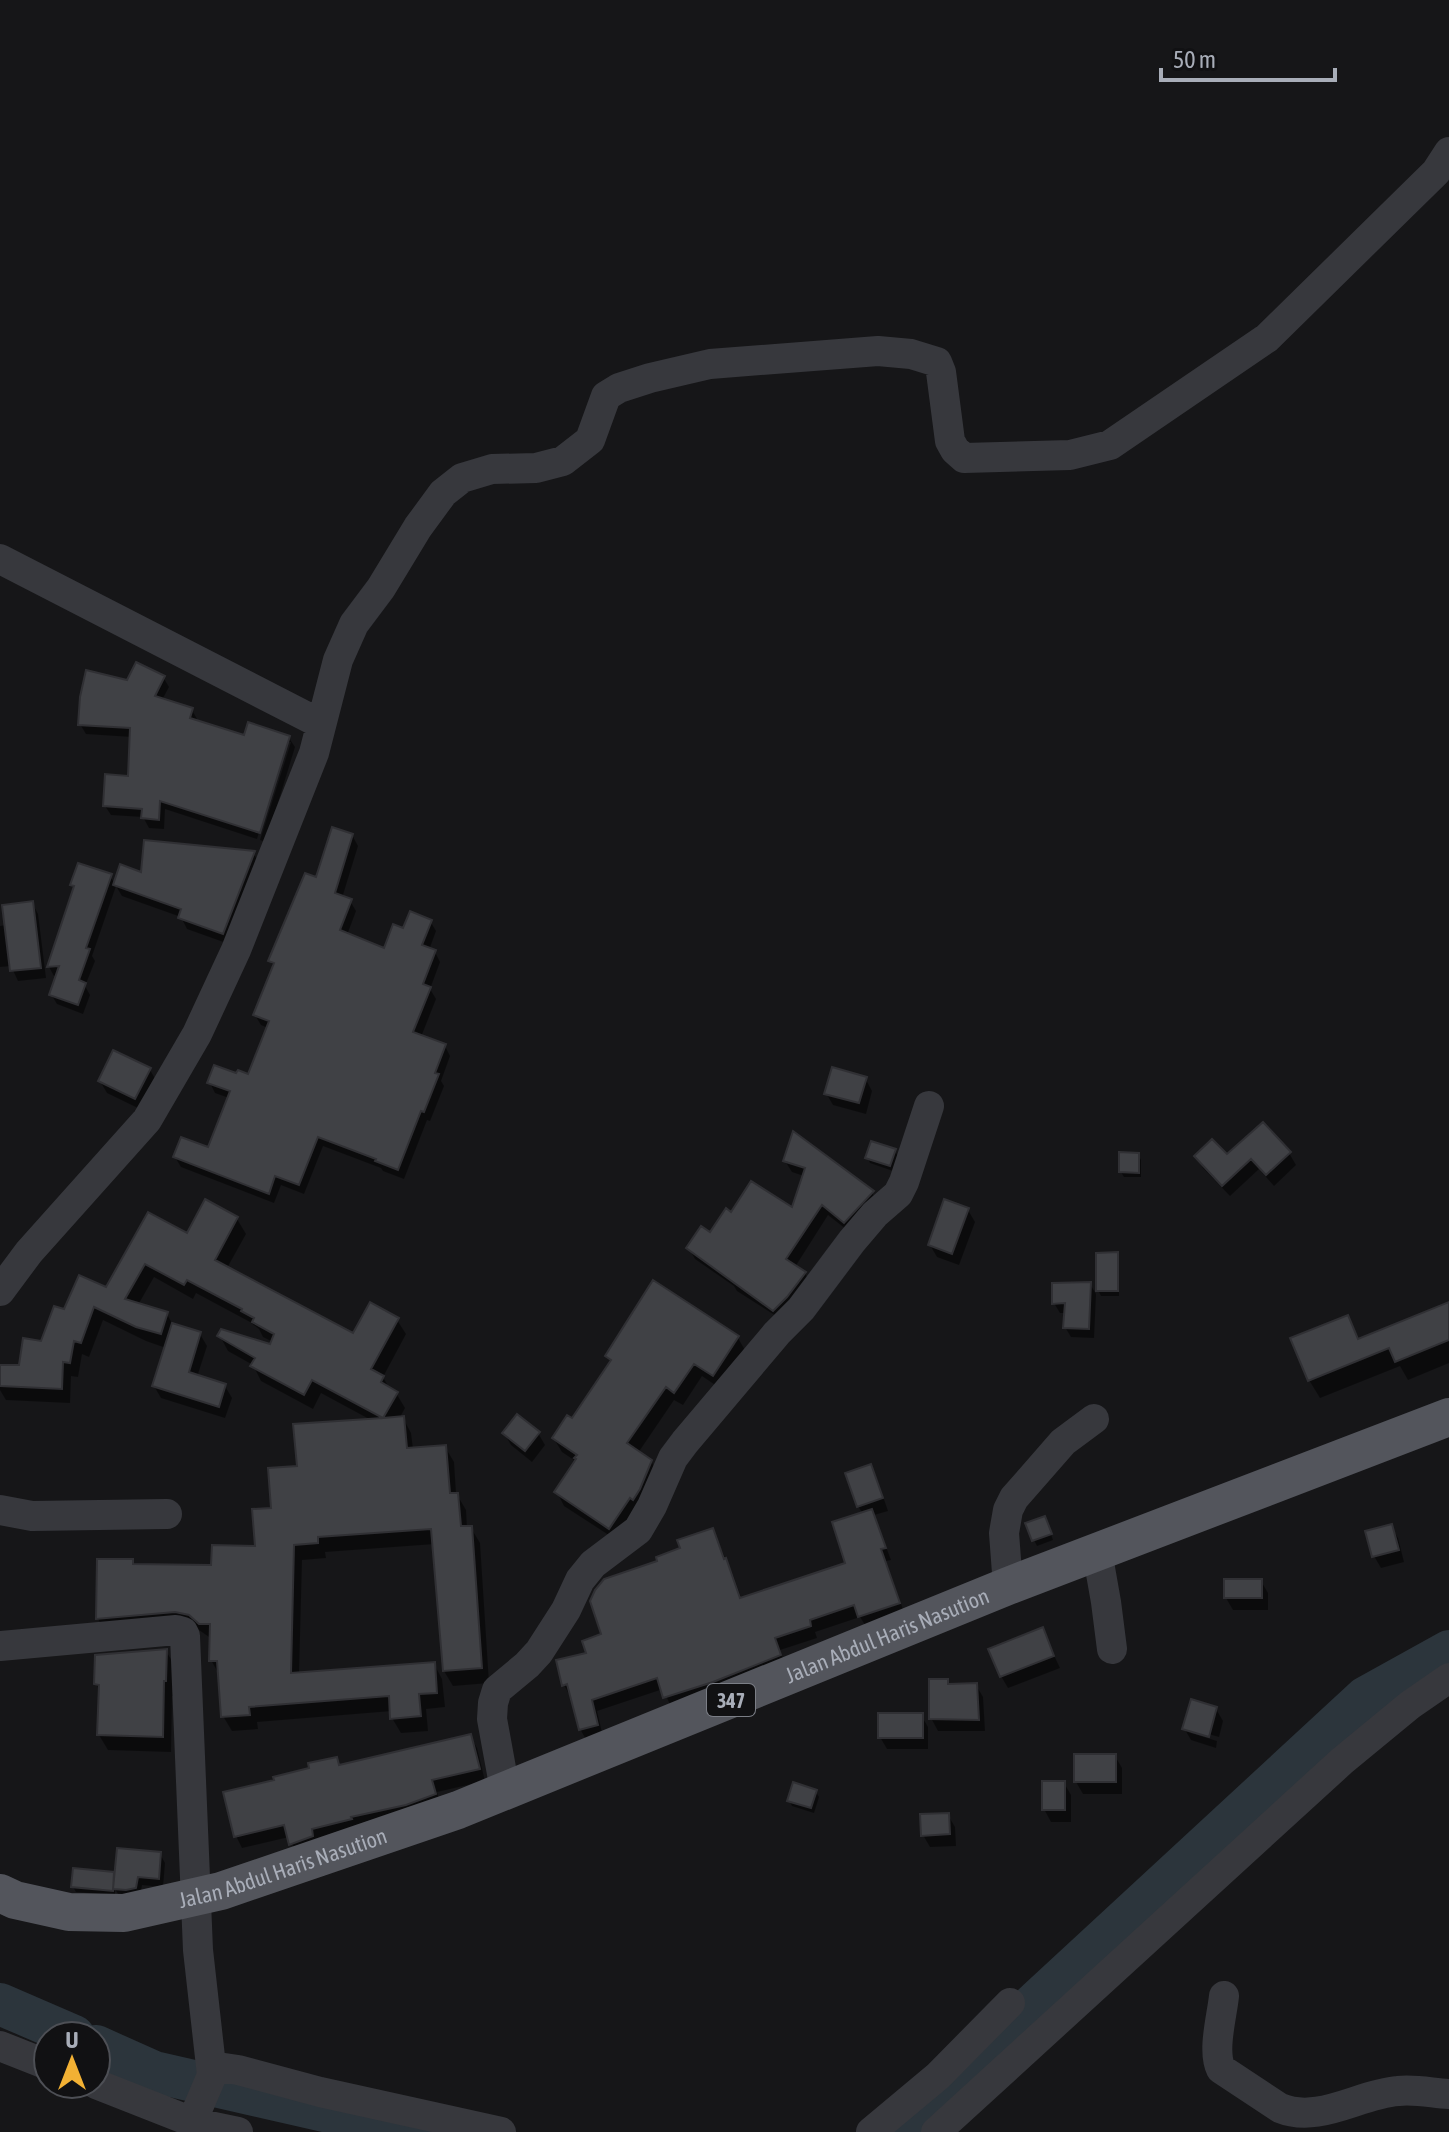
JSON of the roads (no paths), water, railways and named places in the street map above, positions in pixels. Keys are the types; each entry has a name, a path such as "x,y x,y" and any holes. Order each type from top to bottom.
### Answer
{"main road":[{"name":"Jalan Abdul Haris Nasution","path":"0,1893 15,1900 69,1912 124,1913 221,1891 443,1815 1008,1586 1449,1417"}],"street":[{"path":"0,1291 29,1252 147,1120 197,1034 236,950 314,753 338,660 354,624 443,493 462,478 492,469 536,468 563,461 590,440 606,396 619,388 650,378 710,364 878,351 911,354 937,362 950,441 964,458 1070,455 1110,445 1267,338 1436,172 1449,152"},
{"path":"0,559 321,724"},
{"path":"505,1790 492,1719 497,1690 539,1652 566,1610 580,1580 593,1564 638,1530 673,1458 685,1442 808,1301 875,1214 898,1194 929,1106"},
{"path":"1008,1586 1004,1533 1008,1510 1014,1498 1063,1442 1094,1419"},
{"path":"0,1510 32,1516 167,1514"},
{"path":"1097,1551 1112,1649"},
{"path":"0,1646 176,1630 183,1632 198,1950 211,2070 195,2123"},
{"path":"936,2132 1342,1761 1410,1705 1449,1678"},
{"path":"1224,1996 1218,2065 1280,2108 1308,2114 1397,2091 1449,2094"},
{"path":"871,2132 938,2076 1010,2003"},
{"path":"0,2046 32,2059"},
{"path":"211,2070 238,2070 320,2092 501,2132"},
{"path":"112,2090 195,2123 238,2132"}],"waterway":[{"path":"901,2132 1039,1999 1366,1697 1449,1651"},
{"path":"0,2004 37,2020"},
{"path":"112,2053 154,2072 416,2132"}]}
